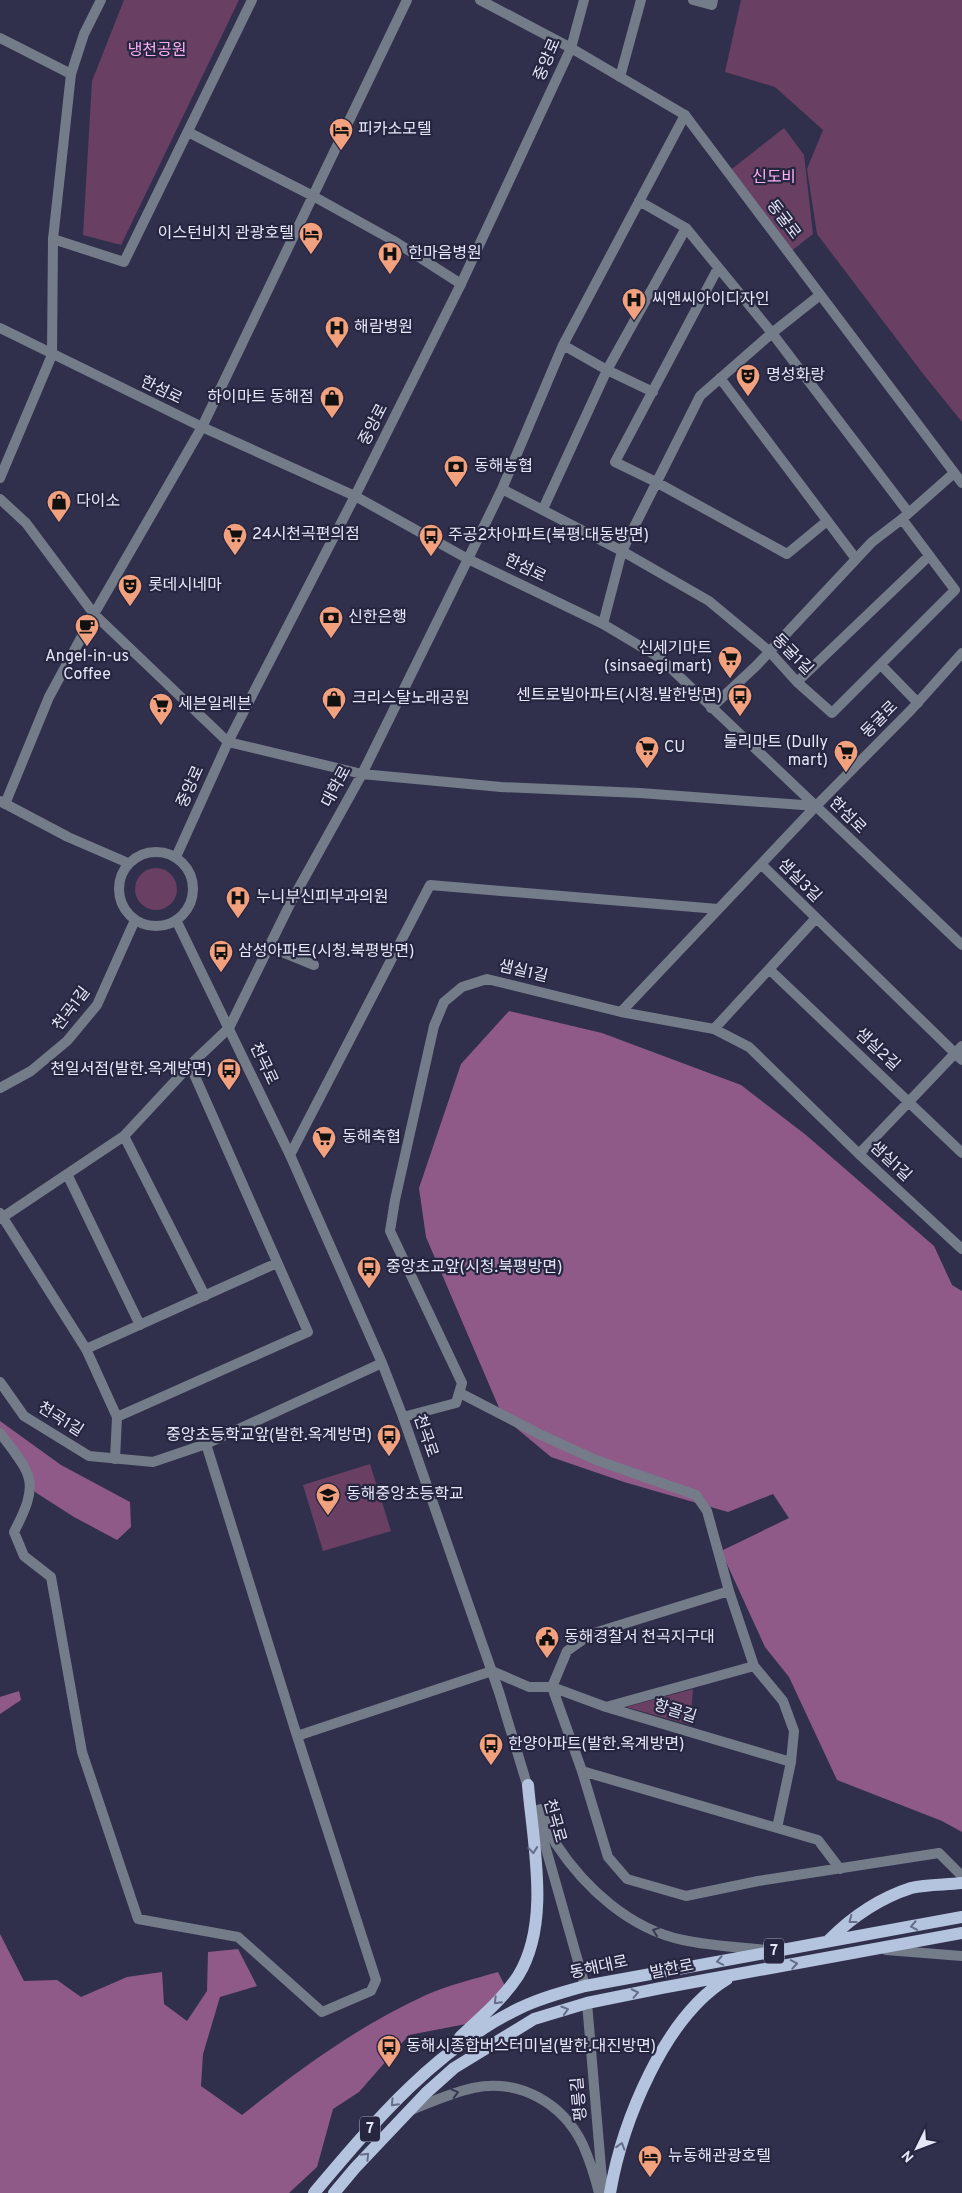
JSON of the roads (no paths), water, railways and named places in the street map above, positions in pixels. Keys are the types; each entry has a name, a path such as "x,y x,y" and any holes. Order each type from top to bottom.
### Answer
{"main road":[{"path":"428,2068 505,1993 518,1976 529,1954 536,1929 538,1896 528,1784"},
{"path":"829,1940 852,1919 868,1909 912,1888 962,1883"},
{"name":"동해대로","path":"314,2193 398,2098 428,2068 461,2043 513,2012 553,1995 585,1986 962,1917"},
{"name":"발한로","path":"334,2193 410,2110 454,2068 487,2046 534,2019 587,2003 734,1974 962,1933"},
{"path":"610,2193 614,2167 625,2132 653,2067 673,2034 692,2008 709,1990 734,1974"},
{"path":"585,1986 587,2003"}],"street":[{"path":"0,478 52,355 53,239 71,74 84,34 101,0"},
{"path":"53,239 124,262 252,0"},
{"path":"128,864 2,803 49,697 94,614 202,427 407,0"},
{"name":"동굴로","path":"480,0 571,48 685,115 962,483"},
{"name":"중앙로","path":"176,857 228,742 355,496 461,284 571,48 584,0"},
{"path":"620,77 641,0"},
{"path":"693,0 712,5 713,0"},
{"path":"0,38 71,74"},
{"name":"대학로","path":"1,1216 124,1136 190,1065 229,1028 291,902 362,774 468,559 502,489 563,345 685,115"},
{"path":"188,132 313,196 394,241 461,284"},
{"path":"543,509 607,370 686,228 639,201"},
{"name":"동굴1길","path":"502,489 622,551 709,601 769,651 797,682 832,714 955,590 929,556 905,515 772,333 686,228"},
{"path":"718,268 615,462 656,482 787,554 827,521"},
{"path":"603,624 622,551 700,396 772,333 820,295"},
{"name":"한섬로","path":"0,328 202,427 355,496 468,559 603,624 660,658 962,945"},
{"path":"563,345 607,370 653,392"},
{"path":"720,378 856,559"},
{"path":"711,708 756,666 872,542 954,473"},
{"path":"0,499 26,523 94,614 228,742 362,774 501,787 640,793 816,806"},
{"path":"797,682 929,556"},
{"name":"동굴로","path":"762,864 816,806 918,703 962,652"},
{"path":"881,665 918,703"},
{"path":"158,851 176,857 186,867 191,876 194,889 190,904 183,915 172,923 155,927 135,920 125,911 118,892 120,875 128,864 145,853 158,851"},
{"name":"샘실3길","path":"621,1012 762,864 816,918 960,1053"},
{"path":"290,1155 430,886 718,909"},
{"path":"714,1029 816,918"},
{"name":"천곡1길","path":"0,1088 31,1070 67,1041 97,1005 135,920"},
{"name":"천곡로","path":"176,920 290,1155 382,1363 403,1417 492,1671 528,1784 585,1986"},
{"path":"270,947 314,965"},
{"name":"샘실2길","path":"770,970 962,1152"},
{"name":"샘실1길","path":"460,1393 462,1383 390,1231 395,1200 434,1026 444,1002 462,988 487,979 621,1012 714,1029 749,1047 859,1154 962,1250"},
{"path":"859,1154 908,1100 960,1053"},
{"path":"117,1416 308,1332 190,1065"},
{"path":"124,1136 205,1296"},
{"path":"67,1174 140,1325"},
{"path":"1,1216 86,1349 117,1416 115,1458 153,1462 206,1444 382,1363"},
{"path":"86,1349 277,1263"},
{"name":"천곡1길","path":"0,1382 24,1416 89,1456 115,1458"},
{"path":"403,1417 456,1403 460,1393 538,1434 596,1460 696,1495 707,1510 754,1666 783,1701 794,1731 791,1762 776,1828"},
{"path":"0,1433 31,1479 28,1506 14,1532 24,1556 51,1577 82,1752 138,1919 238,1937 322,2012 371,1991 376,1980 297,1736 206,1444"},
{"path":"730,1591 591,1634 567,1651 552,1687 582,1771 608,1857 627,1879 686,1896 758,1881 939,1853 962,1876"},
{"path":"606,1707 754,1666"},
{"path":"297,1736 492,1671"},
{"name":"항골길","path":"492,1671 530,1687 552,1687 606,1707 791,1762"},
{"path":"582,1771 818,1840 840,1869"},
{"path":"528,1784 556,1842 582,1878 611,1905 647,1928 683,1940 772,1951"},
{"path":"875,1949 962,1956"},
{"name":"평릉길","path":"587,2003 604,2193"},
{"path":"410,2110 445,2096 474,2088 504,2087 530,2092 550,2104 570,2123 583,2144 599,2193"}],"place":[{"name":"피카소모텔","path":"341,151"},
{"name":"이스턴비치 관광호텔","path":"311,255"},
{"name":"한마음병원","path":"390,275"},
{"name":"씨앤씨아이디자인","path":"634,321"},
{"name":"해람병원","path":"337,349"},
{"name":"명성화랑","path":"748,397"},
{"name":"하이마트 동해점","path":"332,419"},
{"name":"동해농협","path":"456,488"},
{"name":"다이소","path":"59,523"},
{"name":"24시천곡편의점","path":"235,556"},
{"name":"주공2차아파트(북평.대동방면)","path":"431,557"},
{"name":"롯데시네마","path":"130,607"},
{"name":"신한은행","path":"331,639"},
{"name":"Angel-in-us Coffee","path":"87,647"},
{"name":"신세기마트 (sinsaegi mart)","path":"730,679"},
{"name":"센트로빌아파트(시청.발한방면)","path":"740,717"},
{"name":"크리스탈노래공원","path":"334,720"},
{"name":"세븐일레븐","path":"161,726"},
{"name":"CU","path":"647,769"},
{"name":"둘리마트 (Dully mart)","path":"846,773"},
{"name":"누니부신피부과의원","path":"238,919"},
{"name":"삼성아파트(시청.북평방면)","path":"221,973"},
{"name":"천일서점(발한.옥계방면)","path":"229,1091"},
{"name":"동해축협","path":"324,1159"},
{"name":"중앙초교앞(시청.북평방면)","path":"369,1289"},
{"name":"중앙초등학교앞(발한.옥계방면)","path":"389,1457"},
{"name":"동해중앙초등학교","path":"328,1516"},
{"name":"동해경찰서 천곡지구대","path":"547,1659"},
{"name":"한양아파트(발한.옥계방면)","path":"491,1766"},
{"name":"동해시종합버스터미널(발한.대진방면)","path":"389,2068"},
{"name":"뉴동해관광호텔","path":"650,2178"}],"park label":[{"name":"냉천공원","path":"157,51"},
{"name":"신도비","path":"774,178"}]}
